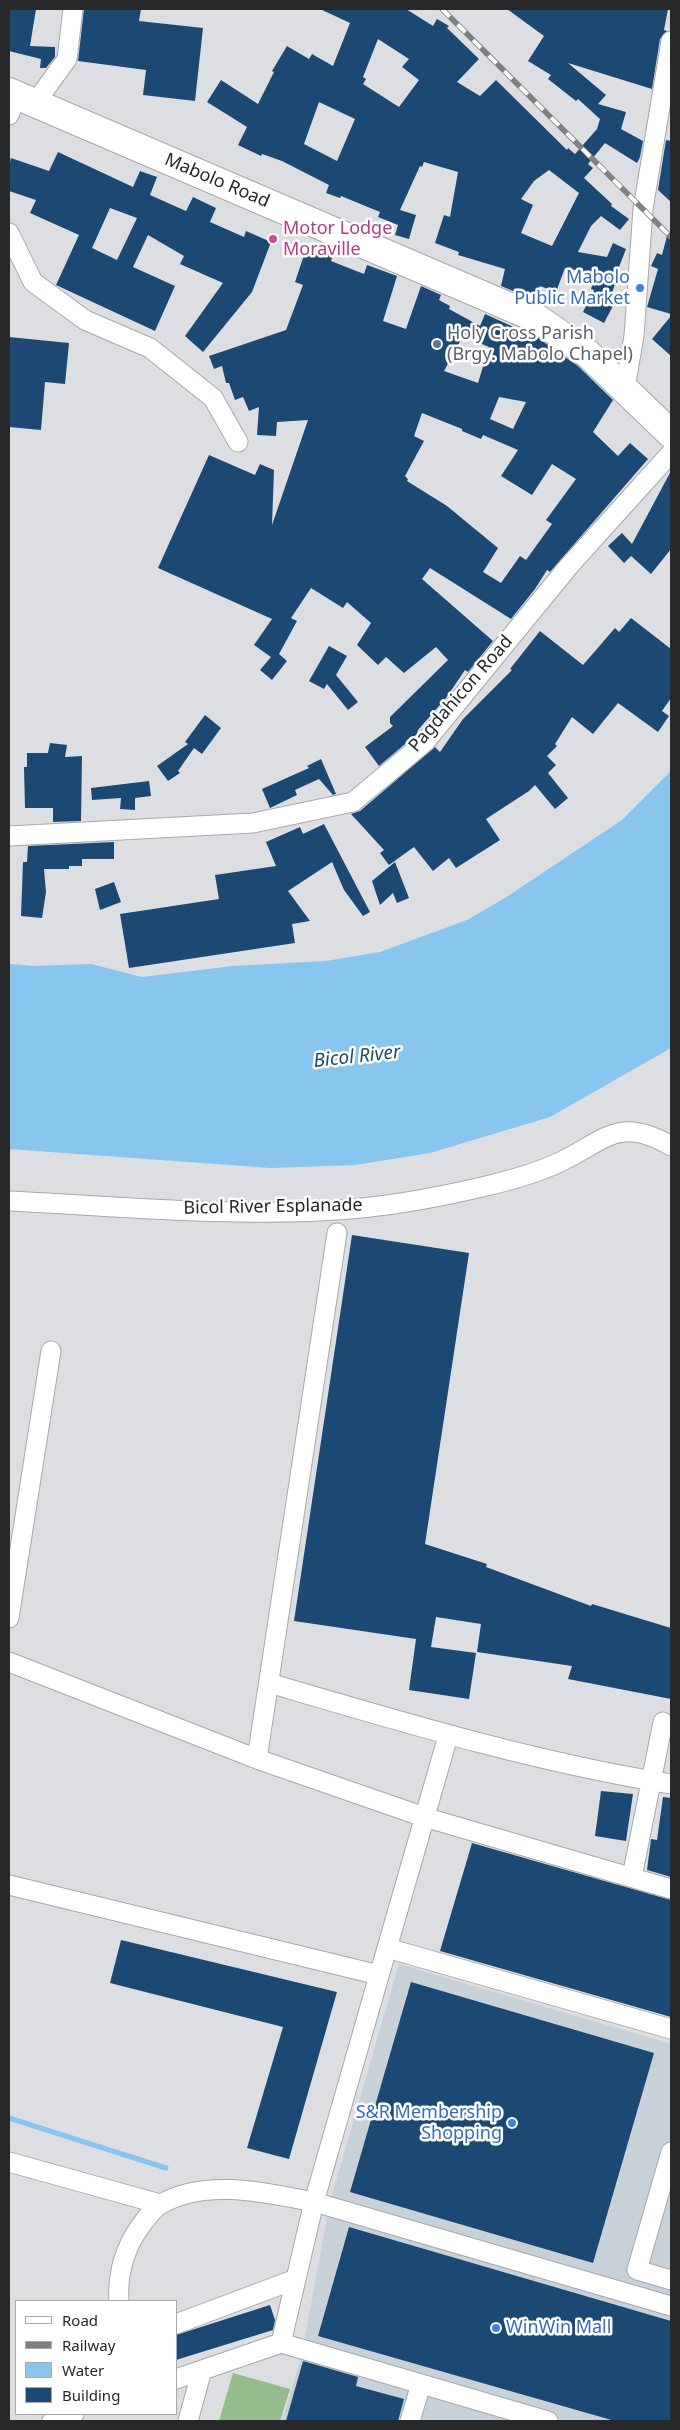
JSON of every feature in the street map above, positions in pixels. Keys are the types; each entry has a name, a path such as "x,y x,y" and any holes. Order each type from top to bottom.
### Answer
{"highway":[{"name":"Mabolo Road","path":"17,101 538,319 588,354 671,434"}],"street":[{"path":"17,101 67,59 73,9"},
{"path":"625,388 634,336 643,209 671,42"},
{"path":"9,233 33,282 85,320 150,348 212,398 238,442"},
{"name":"Pagdahicon Road","path":"9,836 253,823 353,802 425,742 569,566 671,453"},
{"name":"Bicol River Esplanade","path":"9,1202 214,1210 337,1210 454,1194 510,1181 559,1162 618,1132 635,1131 652,1135 671,1146"},
{"path":"257,1759 337,1233"},
{"path":"9,1618 51,1351"},
{"path":"9,1662 257,1759 424,1817 671,1888"},
{"path":"269,1683 448,1736 567,1765 671,1784"},
{"path":"632,1877 663,1722"},
{"path":"281,2343 314,2202 448,1736"},
{"path":"9,1885 379,1975"},
{"path":"387,1948 671,2029"},
{"path":"671,2152 637,2270 671,2280"},
{"path":"9,2162 160,2204"},
{"path":"119,2300 120,2274 128,2246 142,2223 160,2204 188,2194 212,2190 278,2195 314,2202 671,2306"},
{"path":"178,2323 296,2279"},
{"path":"178,2378 281,2343 548,2421"},
{"path":"188,2421 202,2370"},
{"path":"410,2421 421,2384"},
{"path":"52,2421 71,2415"}],"shaded area":[{"path":"399,1964 671,2044 671,2421 282,2421 301,2358 330,2202"}],"green space":[{"path":"233,2373 290,2389 280,2421 219,2421"}],"water":[{"name":"Bicol River","path":"671,771 671,1048 550,1117 430,1153 355,1165 271,1168 9,1149 9,964 35,966 91,964 142,977 233,966 326,961 380,952 467,920 505,898 622,820"}],"building":[{"path":"10,9 36,9 30,46 55,47 55,57 46,68 40,68 41,59 9,51"},
{"path":"84,9 141,9 139,21 203,28 195,101 143,95 146,70 78,61"},
{"path":"320,9 406,9 433,26 437,19 449,26 447,28 479,59 457,82 480,96 496,80 567,150 568,148 575,154 597,129 600,119 578,99 576,101 548,79 551,75 528,61 544,36 507,9 668,9 664,30 667,31 660,39 652,89 568,63 606,95 598,104 626,112 621,129 643,141 637,163 605,143 588,164 593,168 584,178 612,204 611,206 629,219 620,230 601,216 591,226 578,252 607,257 613,243 626,249 614,280 616,281 609,302 614,304 604,323 583,312 594,290 591,289 596,274 565,268 556,292 540,286 535,300 501,286 505,269 458,255 459,252 435,243 444,215 450,217 458,172 424,162 422,167 420,166 400,210 416,215 409,239 395,235 398,225 378,217 380,212 341,196 340,198 326,193 329,185 282,161 262,154 261,156 238,145 247,127 207,102 221,80 258,104 274,72 272,71 287,46 309,59 312,54 333,66 350,23","holes":["378,39 409,59 402,67 419,80 399,107 363,84 366,79 363,77","319,102 355,119 337,161 304,144","549,170 579,193 552,246 521,233 533,205 521,199 534,181"]},
{"path":"666,140 671,141 671,202 658,190"},
{"path":"58,152 133,187 140,171 157,177 150,195 186,211 193,197 216,208 210,222 244,237 246,231 271,242 252,292 203,352 185,336 223,283 180,264 184,256 148,235 133,267 175,286 155,331 56,285 79,235 30,213 36,200 9,191 9,166 11,158 49,171","holes":["110,208 137,218 117,260 92,248"]},
{"path":"667,236 671,237 671,314 647,307 658,269 651,266 657,253 662,255"},
{"path":"307,246 333,255 331,261 364,274 367,265 397,276 383,321 406,329 421,286 441,295 439,300 450,306 449,309 480,326 485,314 538,338 578,366 613,400 593,432 618,456 630,443 648,459 550,572 547,570 535,589 511,619 430,568 422,579 493,641 468,672 465,670 446,698 418,730 417,734 379,766 365,747 393,726 390,723 390,717 448,660 436,647 404,673 386,657 378,665 357,645 371,623 347,602 343,608 311,588 291,618 297,621 279,654 287,661 272,680 260,670 271,657 254,645 272,619 158,568 209,455 255,475 260,464 274,470 272,525 308,420 277,422 276,436 257,435 259,407 249,411 243,397 235,400 229,383 226,383 222,366 214,369 209,356 286,330 303,285 295,282","holes":["463,336 489,347 478,383 444,371","499,397 526,402 513,429 490,419","422,413 481,439 483,435 518,450 501,476 532,495 552,464 576,479 546,520 552,524 526,560 520,556 501,583 483,572 498,548 447,506 407,481 408,479 405,476 424,441 414,436"]},
{"path":"671,316 671,356 652,339"},
{"path":"9,337 69,343 65,384 45,382 41,430 9,427"},
{"path":"671,471 671,549 651,574 631,556 624,563 608,546 622,533 632,544"},
{"path":"631,618 671,649 671,698 662,711 669,716 658,732 618,703 593,734 572,717 555,744 557,746 547,756 556,765 548,773 568,798 555,809 535,785 529,791 486,819 500,840 456,868 449,858 433,871 414,847 389,865 380,853 384,850 351,814 360,811 435,747 440,752 463,719 512,670 510,669 540,631 583,665 615,628 619,632"},
{"path":"329,646 347,656 336,675 358,702 348,710 327,684 324,689 309,681"},
{"path":"205,715 221,728 202,754 194,748 178,771 180,773 168,781 157,766 188,744 185,742"},
{"path":"50,743 67,745 65,757 82,756 81,821 53,822 53,808 25,808 24,767 27,767 27,753 48,753"},
{"path":"321,759 336,794 333,795 319,779 295,790 297,795 270,808 262,789 309,768 307,766"},
{"path":"149,781 151,796 135,798 135,810 120,809 121,798 92,800 91,788"},
{"path":"324,824 370,912 363,916 344,890 332,862 288,891 310,921 292,924 295,943 129,968 120,914 219,899 215,875 276,866 266,842 300,827 303,834"},
{"path":"114,842 114,859 82,859 82,866 69,866 69,869 44,869 46,892 42,918 21,916 23,862 27,862 28,846"},
{"path":"395,862 409,898 397,903 393,893 380,905 372,881"},
{"path":"114,882 121,902 100,910 95,889"},
{"path":"352,1235 469,1253 425,1544 487,1564 486,1567 591,1606 592,1604 671,1628 671,1699 568,1679 572,1666 477,1652 481,1624 436,1617 431,1647 476,1653 469,1699 409,1690 416,1639 294,1621"},
{"path":"601,1791 633,1794 626,1841 595,1836"},
{"path":"663,1797 671,1798 671,1877 647,1870 651,1839 657,1840"},
{"path":"472,1843 671,1900 671,2017 440,1951"},
{"path":"121,1940 337,1992 289,2159 247,2148 283,2027 110,1983"},
{"name":"S&R Membership Shopping","path":"411,1982 654,2053 593,2263 350,2192"},
{"name":"WinWin Mall","path":"349,2227 671,2321 671,2421 615,2421 318,2336"},
{"path":"270,2305 275,2320 273,2330 178,2359 178,2334"},
{"path":"303,2361 358,2377 356,2386 404,2399 398,2421 286,2421"}],"waterway":[{"path":"9,2118 166,2168"}],"railway":[{"path":"442,9 671,237"}],"place":[{"name":"Motor Lodge Moraville","path":"273,239"},
{"name":"Mabolo Public Market","path":"640,288"},
{"name":"Holy Cross Parish (Brgy. Mabolo Chapel)","path":"437,344"},
{"name":"S&R Membership Shopping","path":"512,2123"},
{"name":"WinWin Mall","path":"496,2328"}]}
